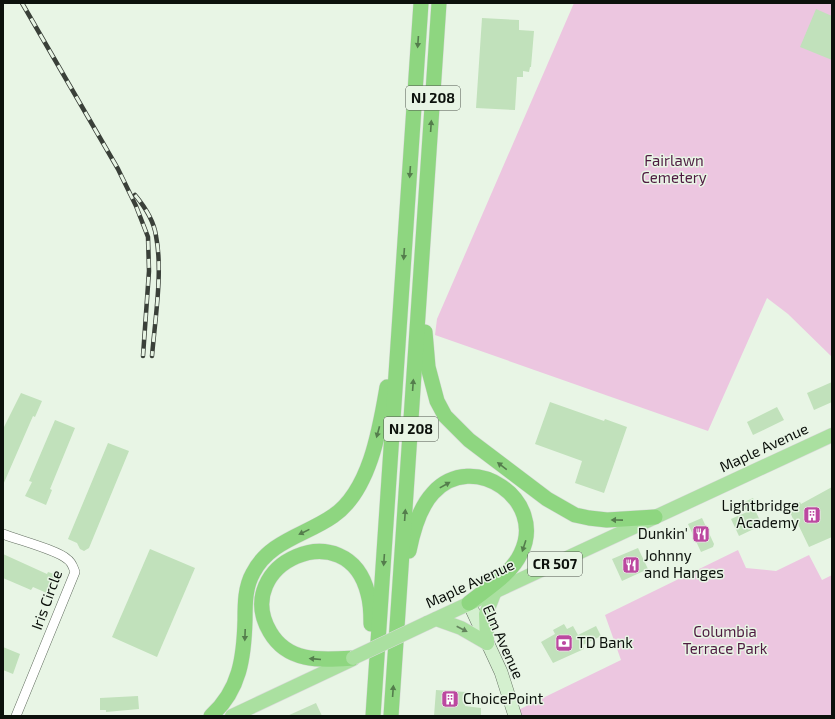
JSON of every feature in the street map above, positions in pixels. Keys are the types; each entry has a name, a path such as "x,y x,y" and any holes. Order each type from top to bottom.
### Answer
{"highway":[{"name":"NJ 208","path":"373,716 421,3"},
{"name":"NJ 208","path":"391,716 439,3"},
{"path":"426,193 426,349 431,385 445,416 468,440 547,499 575,515 606,520 655,517"},
{"path":"211,716 225,702 232,691 242,667 247,588 253,572 262,559 273,549 335,515 353,495 367,469 384,405 402,283"},
{"path":"395,665 408,560 420,514 433,492 443,484 468,477 480,477 499,484 514,496 521,507 527,532 525,545 513,566 469,603"},
{"path":"354,658 316,660 303,658 281,647 274,639 267,627 264,616 264,592 268,580 283,562 300,554 320,551 334,553 346,559 356,568 363,580 369,601 374,698"}],"main road":[{"name":"Maple Avenue","path":"232,716 244,712 469,603 832,435"},
{"path":"487,643 486,614 495,591"},
{"name":"Elm Avenue","path":"469,603 508,692 515,716"},
{"path":"432,621 461,628 487,643"}],"street":[{"name":"Iris Circle","path":"3,534 58,553 68,559 73,565 75,572 16,716"}],"green space":[{"name":"Fairlawn Cemetery","path":"574,3 832,3 832,357 788,314 767,298 708,431 435,335 437,319"},
{"name":"Columbia Terrace Park","path":"738,550 746,568 776,571 809,555 822,580 832,575 832,716 515,716 514,712 621,660 605,615"}],"building":[{"path":"816,9 832,16 832,60 800,47"},
{"path":"482,18 519,20 519,30 534,31 531,67 529,72 523,71 523,77 517,77 515,110 476,108"},
{"path":"832,382 832,402 814,410 807,393"},
{"path":"21,393 42,401 35,417 33,416 3,485 3,429"},
{"path":"550,402 604,421 605,419 627,427 604,493 575,483 582,461 535,444"},
{"path":"777,407 784,420 753,435 747,422"},
{"path":"55,420 75,428 50,489 52,490 46,505 25,496 32,482 29,481"},
{"path":"108,443 129,451 89,548 84,551 80,549 77,543 68,539"},
{"name":"Lightbridge Academy","path":"832,487 832,537 809,547 796,520 794,521 789,510 791,509 790,507 800,502 801,504"},
{"path":"753,498 759,510 756,512 762,525 739,536 731,519 747,512 742,503"},
{"name":"Dunkin'","path":"702,518 714,544 713,547 701,552 688,524"},
{"name":"Johnny and Hanges","path":"638,548 648,569 622,581 612,559"},
{"path":"150,549 195,568 157,657 112,637"},
{"path":"3,554 47,574 48,572 57,575 49,594 33,587 31,590 3,578"},
{"name":"TD Bank","path":"564,624 567,629 573,626 578,635 596,626 601,636 583,645 584,649 553,663 541,642 555,634 553,630"},
{"path":"3,647 20,654 13,674 3,670"},
{"name":"ChoicePoint","path":"436,690 466,692 465,706 481,708 481,716 434,716"},
{"path":"138,696 139,709 106,712 106,710 100,710 100,698"},
{"path":"316,703 322,716 287,716"}],"railway":[{"path":"22,3 118,169 136,206 148,237 149,271 143,356"},
{"path":"135,195 146,209 151,220 155,230 158,250 159,280 152,356"}],"place":[{"name":"Lightbridge Academy","path":"812,515"},
{"name":"Dunkin'","path":"701,534"},
{"name":"Johnny and Hanges","path":"631,565"},
{"name":"TD Bank","path":"564,643"},
{"name":"ChoicePoint","path":"450,699"}]}
